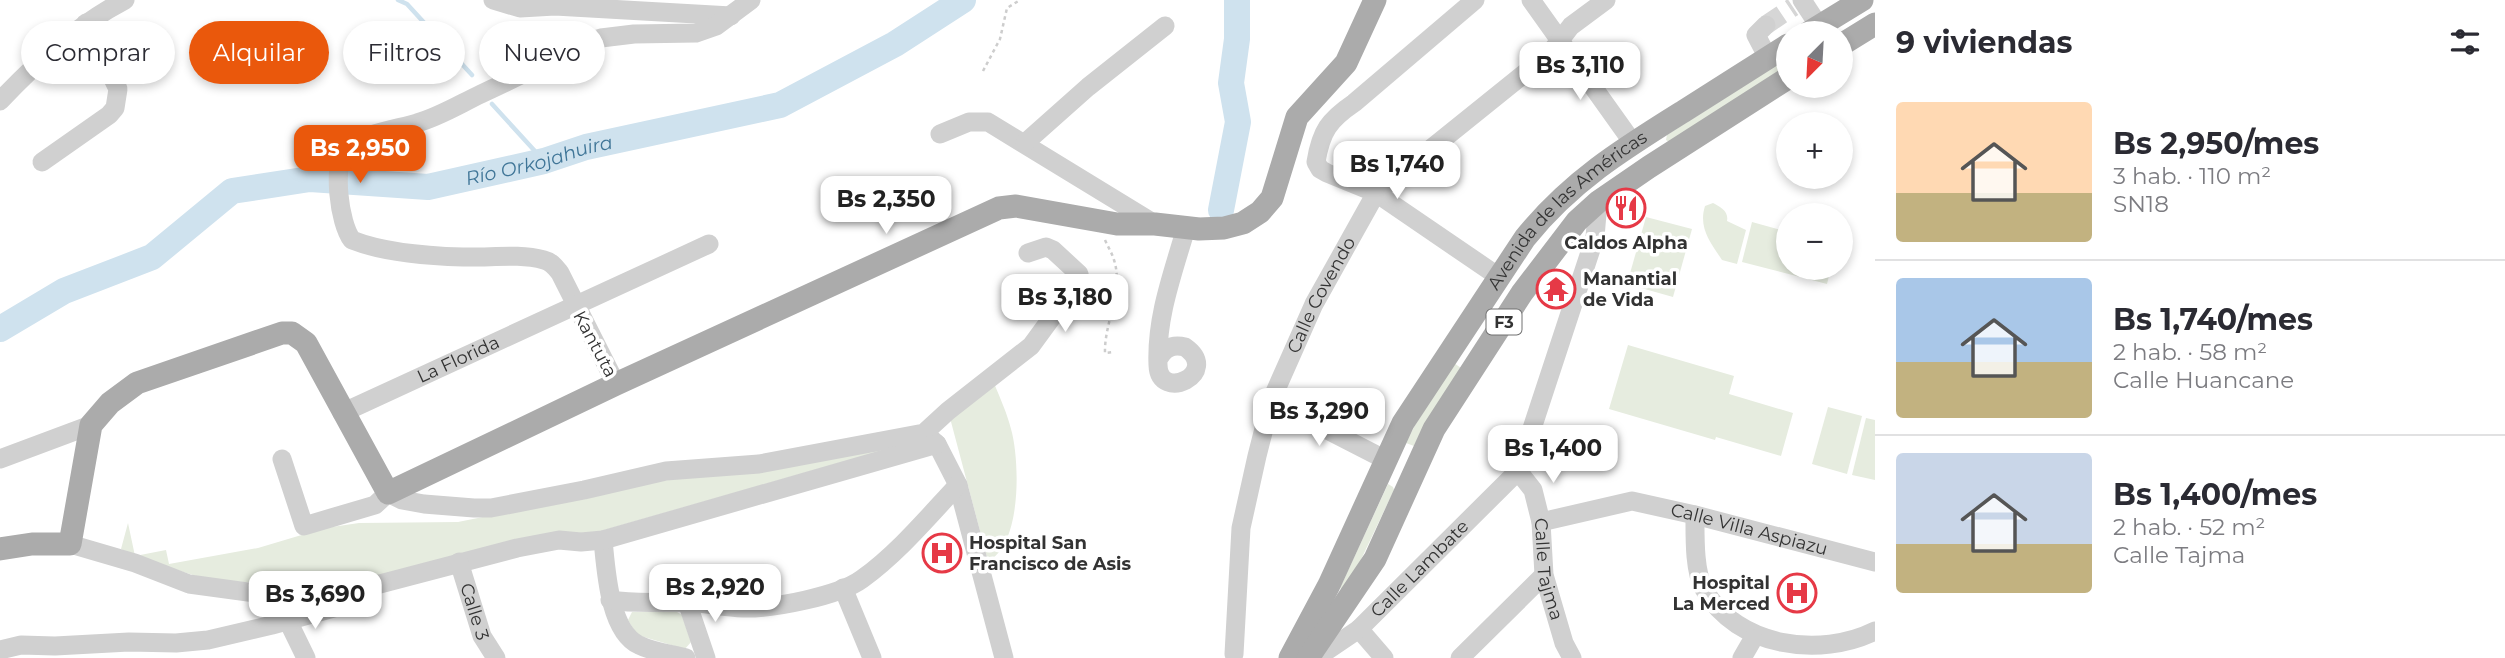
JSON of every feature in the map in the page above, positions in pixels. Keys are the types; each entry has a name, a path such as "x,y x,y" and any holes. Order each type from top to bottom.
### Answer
{"main road":[{"path":"0,549 32,544 69,544 91,425 110,403 137,383 282,333 292,333 306,343 388,493 616,384 999,208 1016,206 1117,224 1224,228 1243,223 1260,212 1272,198 1297,117 1346,62 1375,0"},
{"path":"1832,21 1862,0"},
{"path":"1853,38 1875,24"},
{"name":"Avenida de las Américas","path":"1302,652 1329,585 1403,423 1525,238 1552,207 1585,176 1776,53"},
{"name":"Avenida de las Américas","path":"1302,652 1375,559 1434,429 1522,293 1577,221 1598,202 1649,167 1776,86"},
{"path":"1633,143 1649,167"},
{"path":"1499,278 1522,293"},
{"path":"1386,460 1414,473"}],"street":[{"path":"0,101 92,12 125,0"},
{"path":"493,0 520,8 555,6 731,16 751,0"},
{"path":"1531,0 1633,143"},
{"name":"Calle Covendo","path":"1234,654 1241,528 1271,401 1314,304 1376,192 1550,53 1571,26 1606,0"},
{"path":"1471,1 1354,103 1332,118 1324,130 1316,162 1326,173 1376,192 1499,278"},
{"path":"1799,3 1811,21"},
{"path":"42,162 109,115 118,100 118,89 92,12"},
{"name":"Kantuta","path":"616,384 560,273 546,260 410,252 352,240 345,232 338,208 341,161 346,147 359,138 390,132 423,121 582,44 601,38 635,34 696,33 716,26 731,16"},
{"path":"1766,25 1756,35 1768,58"},
{"path":"1024,143 1088,87 1165,26"},
{"path":"940,134 969,122 988,122 1155,224"},
{"path":"1518,471 1595,237 1598,202"},
{"path":"1158,360 1163,304 1186,228"},
{"name":"La Florida","path":"342,413 709,244"},
{"path":"69,544 135,563 190,584 285,597 376,584 559,540 603,540 931,438 1031,346 1080,279 1079,274 1053,250 1046,247 1028,253"},
{"path":"1271,401 1386,460"},
{"path":"0,460 91,425"},
{"path":"931,438 958,485 1004,658"},
{"path":"282,459 304,526 375,505 388,493 402,500 425,504 491,508 584,491 666,471 759,464 931,438"},
{"name":"Calle Tajma","path":"1518,471 1533,490 1541,522 1544,575 1564,643 1572,658"},
{"name":"Calle Lambate","path":"1302,652 1328,650 1359,629 1518,471"},
{"path":"610,600 631,604 687,603 746,608 801,601 843,588 860,581 880,564 958,485"},
{"name":"Calle Villa Aspiazu","path":"1541,522 1632,501 1875,562"},
{"path":"1695,515 1696,554 1702,587 1718,610 1753,639 1807,656 1844,650 1864,641 1875,631"},
{"path":"603,540 610,600 630,639 638,644 686,658"},
{"name":"Calle 3","path":"459,562 482,636 496,658"},
{"path":"1460,658 1544,575"},
{"path":"0,650 21,645 176,643 208,640 337,607 376,584"},
{"path":"843,588 872,658"},
{"path":"687,603 706,658"},
{"path":"288,621 306,658"},
{"path":"1359,629 1384,658"},
{"path":"1742,658 1753,639"},
{"path":"55,646 76,658"}],"path":[{"path":"983,71 1000,39 1007,8 1020,0"},
{"path":"1104,239 1115,262 1116,287 1105,337 1105,353 1114,352"}],"shaded area":[{"path":"1776,66 1776,75 1669,142 1666,140 1667,135"},
{"path":"1713,203 1725,212 1727,221 1746,230 1737,264 1722,260 1704,228 1705,206"},
{"path":"1646,217 1692,229 1673,297 1627,284"},
{"path":"1752,222 1776,229 1776,271 1742,262"},
{"path":"1812,280 1828,280 1827,284"},
{"path":"1628,345 1734,376 1729,394 1793,413 1781,456 1609,409"},
{"path":"1454,363 1461,368 1414,446 1406,443 1414,427"},
{"path":"994,383 1011,429 1017,480 1013,520 1007,538 999,552 988,561 950,418"},
{"path":"1828,407 1862,416 1847,474 1812,464"},
{"path":"1866,418 1875,420 1875,480 1852,475"},
{"path":"909,443 587,535 332,587 209,580 135,557 121,549 128,523 135,556 166,550 169,564 258,548 325,528 359,523 458,522 655,482"},
{"path":"1388,484 1394,490 1347,589 1342,590 1340,588"},
{"path":"632,612 677,612 682,615 691,642 685,649 637,635 628,620"}],"waterway":[{"path":"398,0 407,4 472,75"},
{"name":"Río Orkojahuira","path":"0,329 64,291 152,257 232,191 310,179 428,187 544,161 586,147 780,105 895,44 963,0"},
{"path":"1221,210 1238,122 1231,83 1237,39 1237,0"},
{"path":"492,104 544,161"}],"tunnel":[{"path":"1766,25 1793,7"}],"place":[{"name":"Caldos Alpha","path":"1626,208"},
{"name":"Manantial de Vida","path":"1556,289"},
{"name":"Hospital San Francisco de Asis","path":"942,553"},
{"name":"Hospital La Merced","path":"1797,593"}]}
